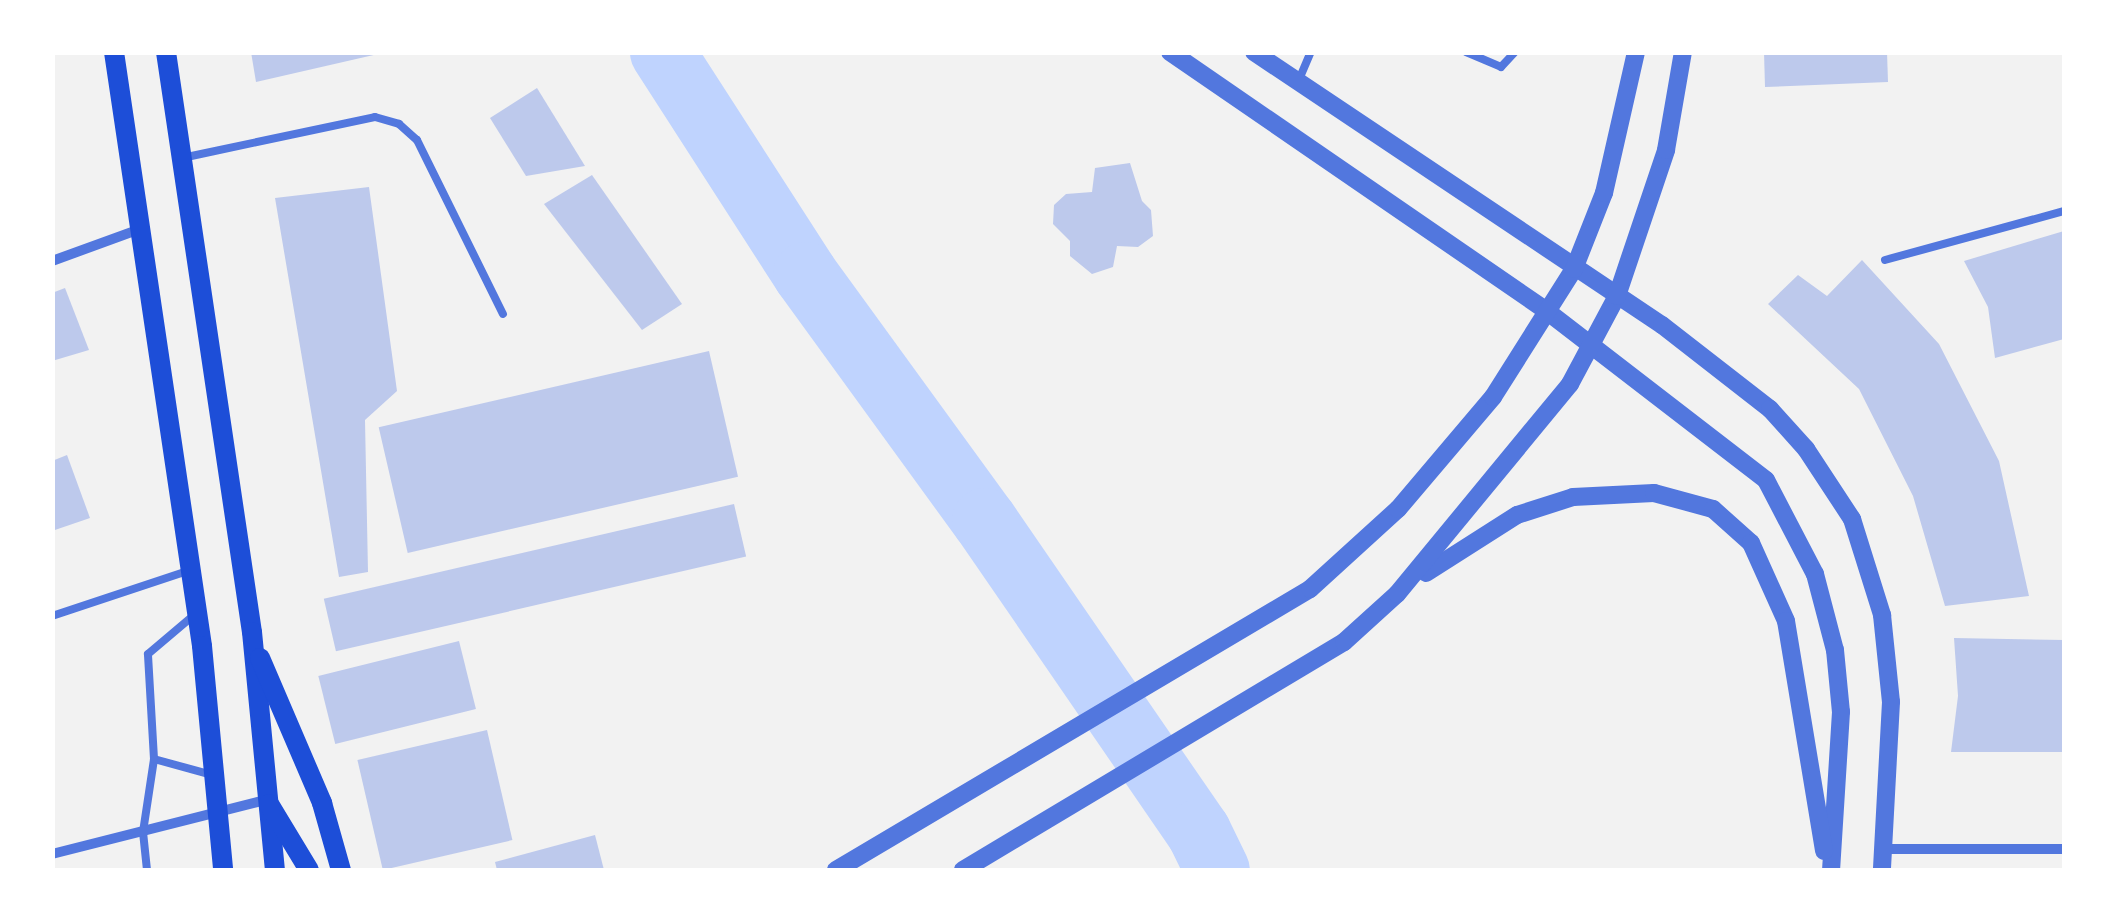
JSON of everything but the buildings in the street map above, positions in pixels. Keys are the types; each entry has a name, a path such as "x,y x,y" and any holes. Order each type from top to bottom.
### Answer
{"main road":[{"path":"114,52 198,612 223,870"},
{"path":"166,52 252,640 274,870"},
{"path":"252,640 322,803 341,870"},
{"path":"266,800 309,870"}],"street":[{"path":"1170,52 1548,312 1766,480 1790,518 1814,574 1835,650 1841,712 1829,870"},
{"path":"1254,52 1618,296 1770,409 1852,519 1868,557 1890,660 1882,870"},
{"path":"836,870 1310,589 1398,509 1493,397 1574,269 1604,193 1636,52"},
{"path":"1398,594 1532,436 1618,296 1666,150 1683,52"},
{"path":"52,261 141,229"},
{"path":"963,870 1344,642 1465,543 1517,515 1573,497 1654,493 1713,508 1752,543 1786,622 1829,870"},
{"path":"52,854 266,800"},
{"path":"1884,848 2064,849"}],"lane":[{"path":"1298,82 1311,52"},
{"path":"1466,52 1501,67 1516,52"},
{"path":"182,158 375,117 399,124 417,140 504,314"},
{"path":"1885,260 2064,211"},
{"path":"52,616 192,570"},
{"path":"147,870 143,832 154,759 148,654 198,612"},
{"path":"154,759 214,776"}],"waterway":[{"path":"662,52 805,274 984,520 1198,831 1217,870"}]}
